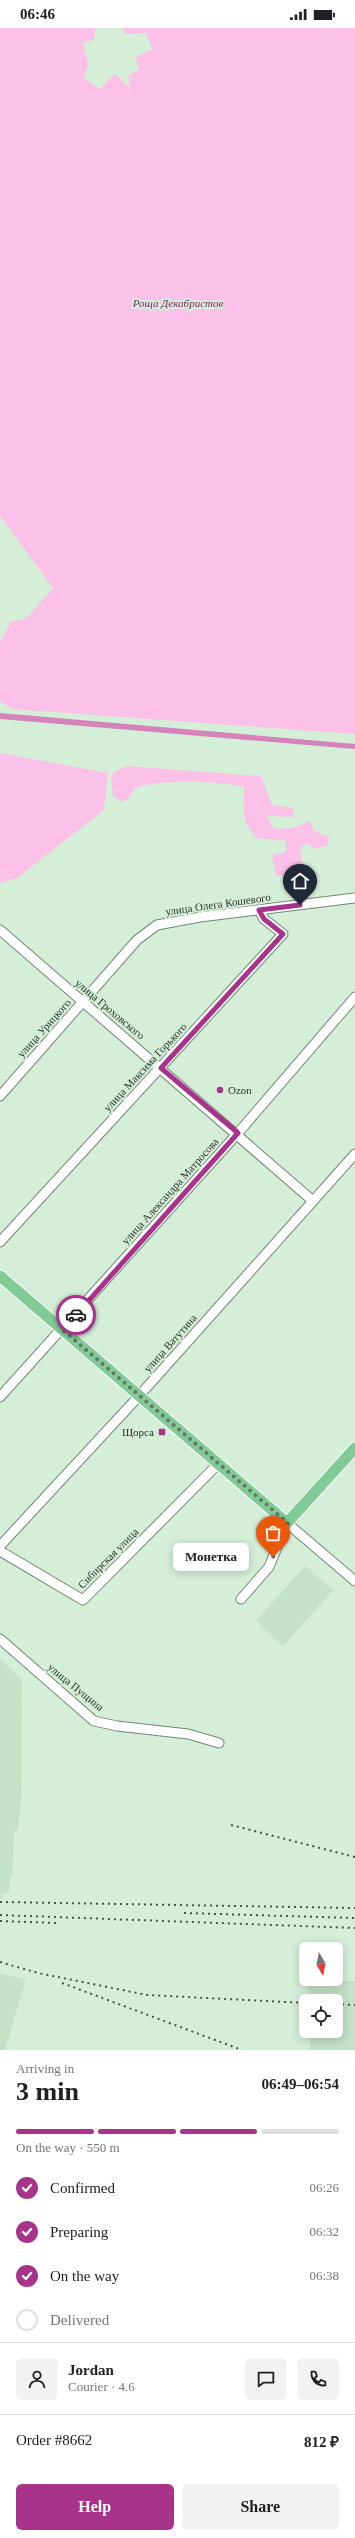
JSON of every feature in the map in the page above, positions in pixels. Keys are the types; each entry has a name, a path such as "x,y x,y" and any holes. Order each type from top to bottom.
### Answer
{"main road":[{"path":"0,1276 288,1523 355,1448"}],"street":[{"name":"улица Олега Кошевого","path":"157,925 200,917 355,898"},
{"name":"улица Максима Горького","path":"0,1242 283,934 264,919 259,910"},
{"name":"улица Урицкого","path":"0,1096 137,940 157,925"},
{"name":"улица Гроховского","path":"0,930 238,1133 313,1201"},
{"name":"улица Александра Матросова","path":"0,1397 63,1330 238,1133 355,997"},
{"name":"улица Ватутина","path":"0,1546 139,1396 355,1154"},
{"name":"Сибирская улица","path":"0,1551 83,1600 218,1464"},
{"path":"241,1599 269,1567 288,1523 355,1581"},
{"name":"улица Пущина","path":"0,1639 94,1721 117,1726 188,1734 219,1743"}],"shaded area":[{"path":"0,713 355,744 355,749 0,719"},
{"path":"305,1566 333,1590 283,1646 256,1621"},
{"path":"0,1659 22,1680 21,1799 18,1830 14,1831 12,1877 10,1877 9,1893 3,1893 3,1899 0,1899"},
{"path":"0,1974 26,1979 5,2050 0,2050"},
{"path":"343,1981 355,1981 355,2050 310,2050 310,2038 343,2038 343,1994 309,1994 308,1986 343,1986"}],"green space":[{"name":"Роща Декабристов","path":"0,28 95,28 94,40 83,43 88,64 84,79 100,89 115,73 130,89 128,76 139,69 136,57 152,49 146,33 125,34 122,28 355,28 355,734 12,709 0,701 0,643 11,621 26,619 53,588 0,516"},
{"path":"0,753 108,773 104,810 17,878 0,883"},
{"path":"127,766 261,776 272,805 294,808 293,817 267,816 274,829 294,828 310,821 314,831 329,837 328,845 314,849 307,843 300,847 303,874 276,876 272,855 286,852 286,841 257,838 252,832 245,820 244,815 244,787 205,782 159,783 135,788 128,799 122,802 113,796 111,777 114,772"}],"railway":[{"path":"231,1825 355,1857"},
{"path":"0,1902 355,1908"},
{"path":"184,1913 355,1918"},
{"path":"0,1915 355,1928"},
{"path":"0,1921 56,1923"},
{"path":"0,1962 38,1973 147,1995 299,2003"},
{"path":"62,1983 242,2050"},
{"path":"343,2004 355,2005"}],"way so far":[{"path":"76,1315 63,1330 253,1496 288,1523 273,1557"}],"place":[{"name":"Ozon","path":"220,1090"},
{"name":"Щорса","path":"162,1432"},
{"name":"Монетка","path":"273,1557"}],"route":[{"path":"76,1315 238,1133 161,1068 283,934 264,919 259,910 300,905"}]}
